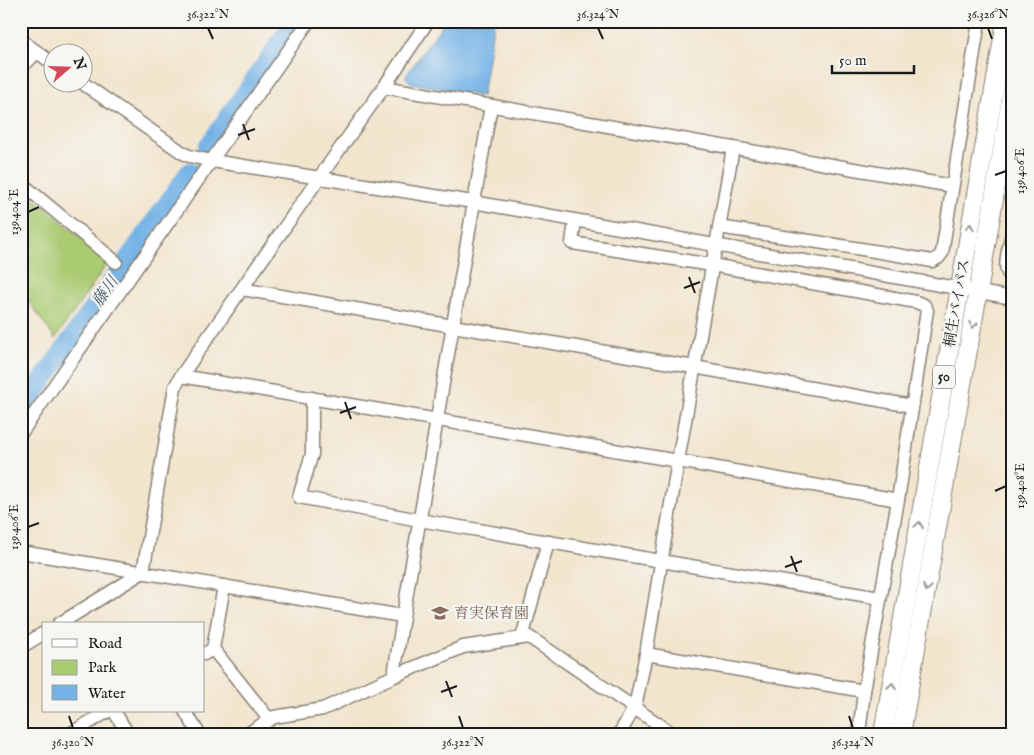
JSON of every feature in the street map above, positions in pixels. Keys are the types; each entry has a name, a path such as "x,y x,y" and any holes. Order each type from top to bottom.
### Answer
{"highway":[{"name":"桐生バイパス","path":"883,734 1006,21"},
{"name":"桐生バイパス","path":"901,734 1013,87"}],"street":[{"path":"21,433 308,21"},
{"path":"62,622 143,572 175,387 428,21"},
{"path":"719,227 932,261 938,258 942,253 979,21"},
{"path":"21,40 42,56"},
{"path":"21,68 37,52"},
{"path":"384,87 952,186"},
{"path":"92,90 189,156 473,202 1013,298"},
{"path":"394,676 402,616 491,106"},
{"path":"618,734 635,707 646,654 733,148"},
{"path":"21,184 116,262"},
{"path":"575,221 572,243 712,265 916,302 924,305 927,310 898,500 858,734"},
{"path":"1013,229 1006,265 1010,276 1013,278"},
{"path":"242,288 912,406"},
{"path":"181,376 898,500"},
{"path":"312,398 312,454 299,497 419,520 880,598"},
{"path":"522,638 548,542"},
{"path":"21,552 402,616"},
{"path":"224,586 208,651 269,719"},
{"path":"21,647 42,634"},
{"path":"247,734 269,719 323,709 463,647 529,636 673,734"},
{"path":"646,654 864,691"},
{"path":"70,734 106,712"},
{"path":"115,712 128,734"},
{"path":"186,712 199,734"}],"green space":[{"path":"24,190 109,261 55,339 21,290 21,201"}],"water":[{"path":"445,21 494,21 482,96 411,83 405,77"}],"waterway":[{"name":"藤川","path":"208,147 296,21"},
{"name":"藤川","path":"21,411 190,172"}],"place":[{"name":"育実保育園","path":"440,613"}]}
